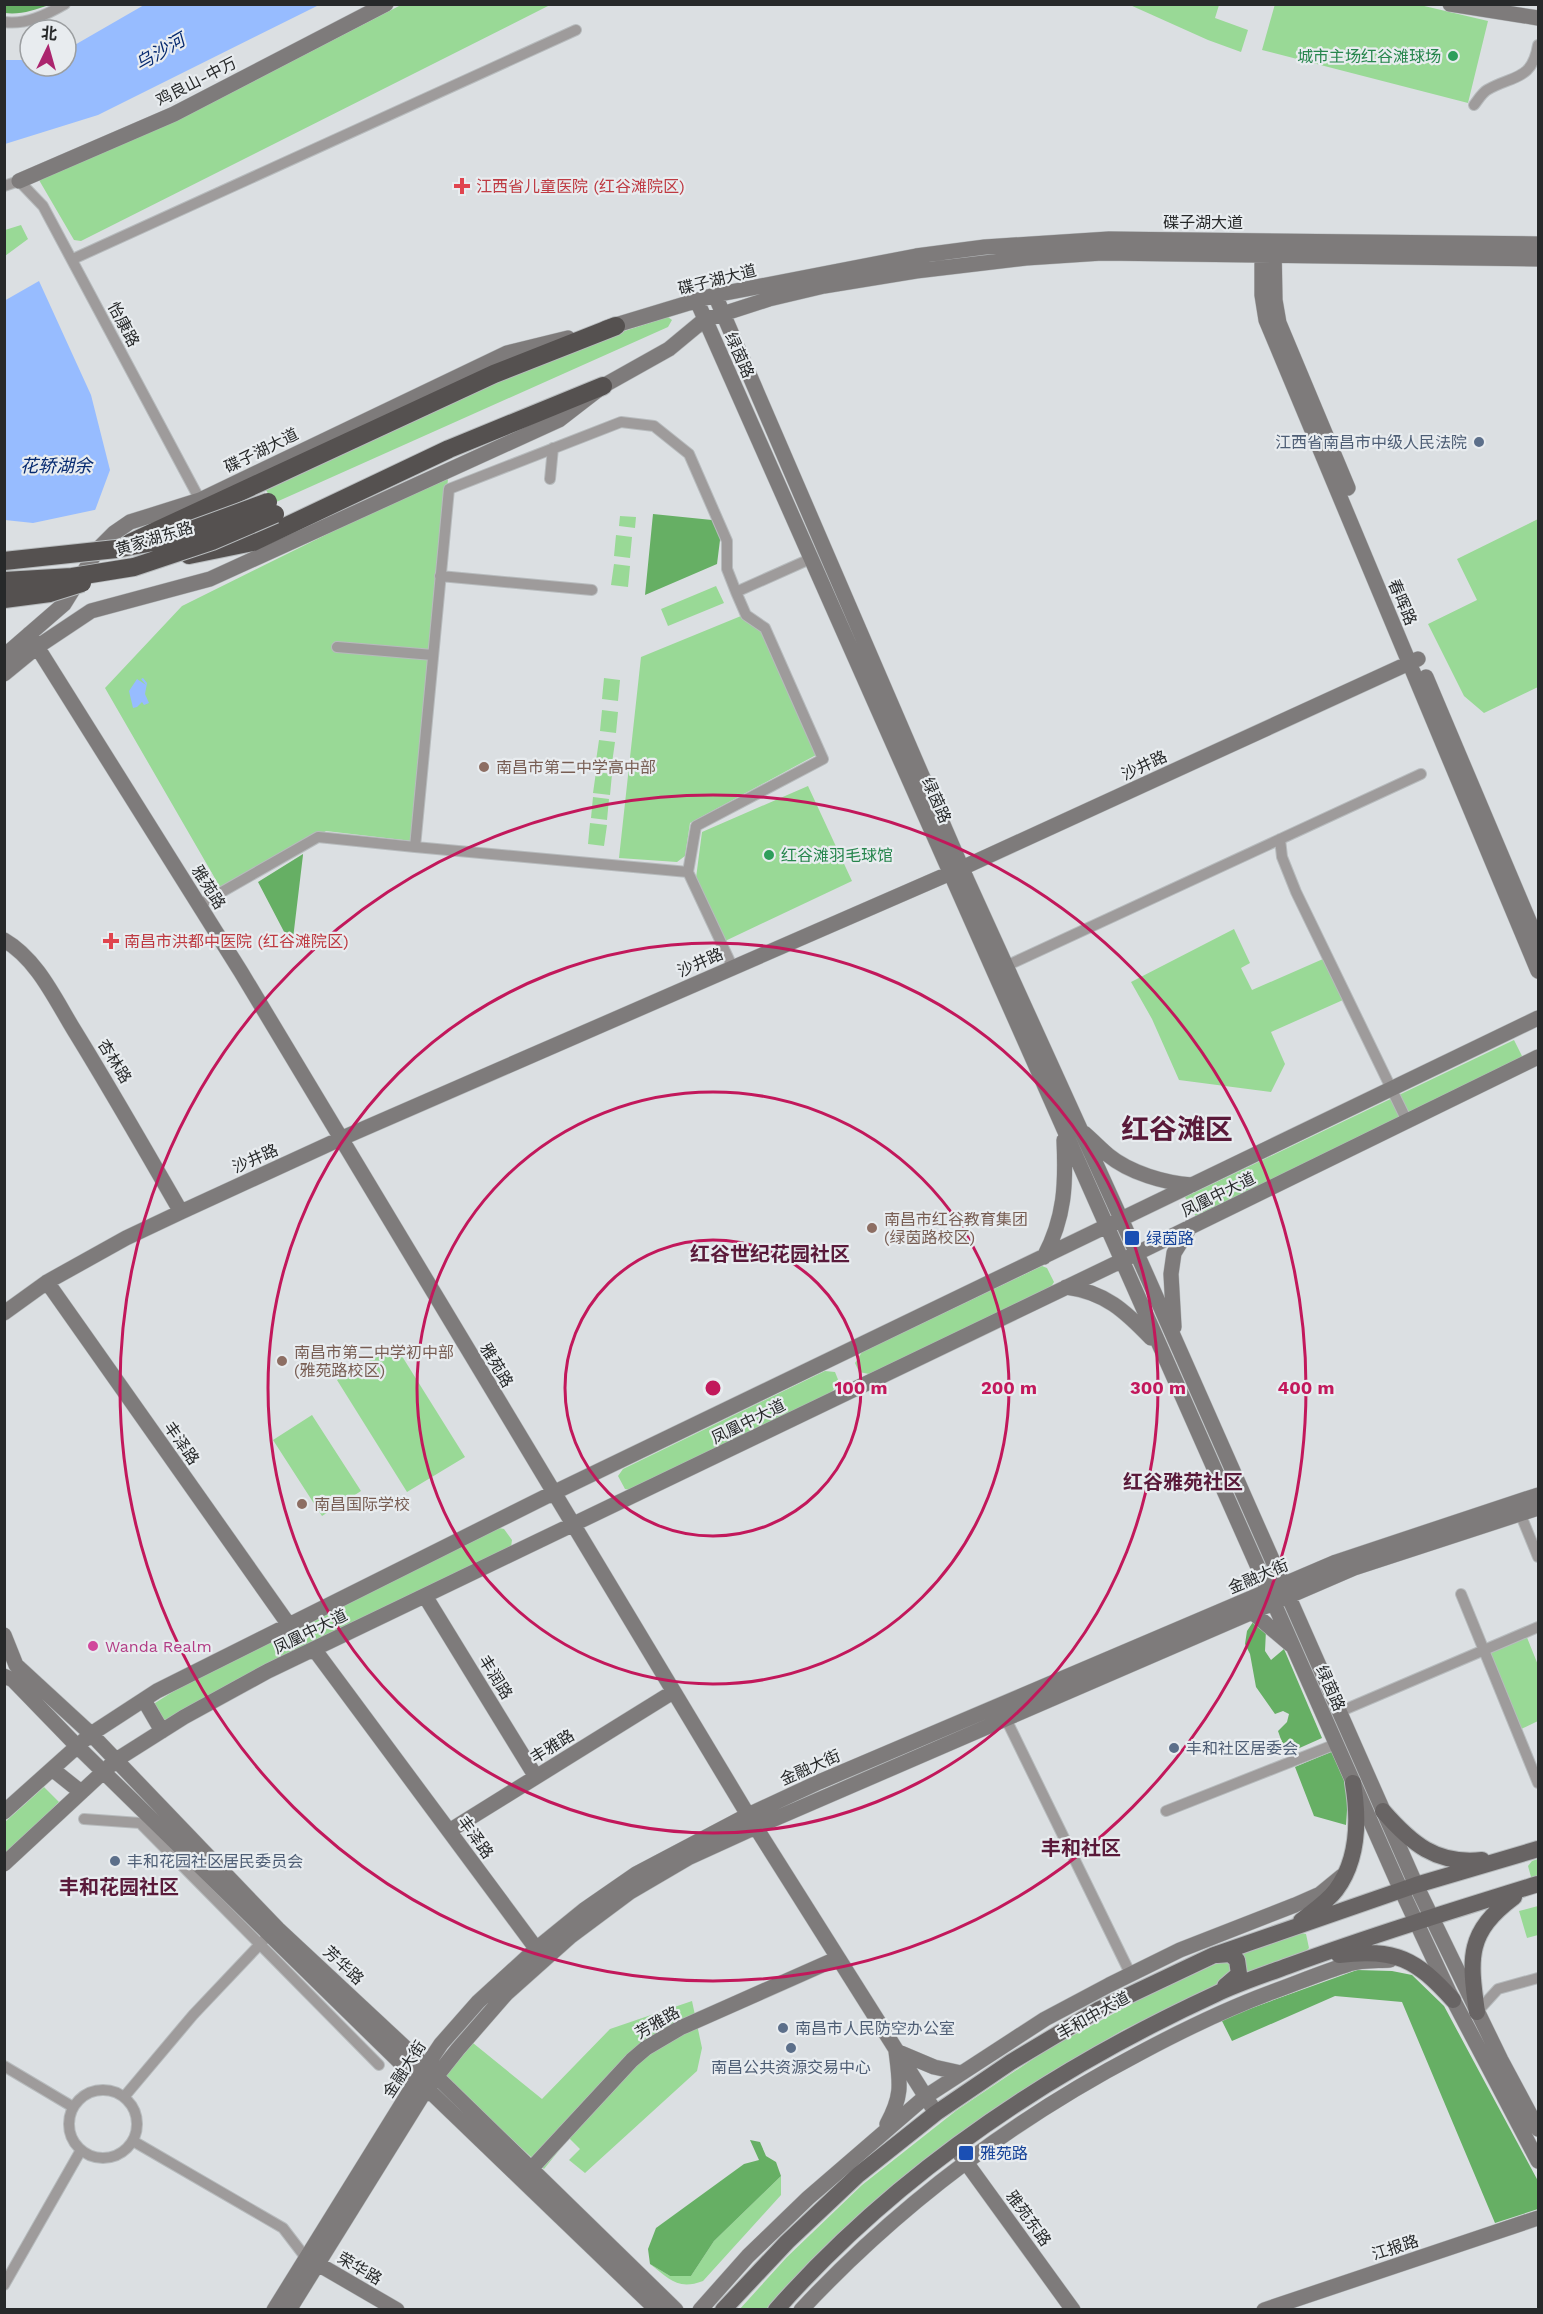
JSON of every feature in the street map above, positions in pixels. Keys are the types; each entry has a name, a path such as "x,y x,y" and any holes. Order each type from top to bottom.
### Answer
{"highway":[{"path":"4,548 116,549 494,374 616,326"},
{"path":"4,599 50,593 134,567 253,542 449,449 603,386"},
{"name":"黄家湖东路","path":"4,561 116,549 164,540 271,508 212,540 134,567 72,577 4,581"}],"main road":[{"name":"鸡良山-中万","path":"12,184 174,114 386,4"},
{"path":"1450,4 1539,18"},
{"name":"碟子湖大道","path":"4,674 64,604 98,549 114,533 130,522 200,500 507,353 616,326 715,295 894,260 985,247 1109,239 1539,259"},
{"name":"碟子湖大道","path":"4,656 91,610 210,579 559,420 603,386 669,349 704,320 771,298 824,286 916,271 1026,258 1102,253 1268,248 1539,244"},
{"name":"春晖路","path":"1268,248 1279,323 1539,971"},
{"name":"绿茵路","path":"715,295 956,870 1071,1129 1121,1220 1176,1342 1383,1810 1409,1888"},
{"name":"绿茵路","path":"697,301 921,810 984,917 1006,966 1071,1129 1106,1227 1353,1783 1424,1919 1477,2012 1539,2129"},
{"name":"雅苑路","path":"33,640 199,905 752,1821 936,2113"},
{"name":"春晖路","path":"1414,661 1539,942"},
{"name":"沙井路","path":"4,1313 47,1282 126,1238 182,1212 340,1139 956,870 1414,661"},
{"name":"杏林路","path":"4,940 14,946 38,972 110,1087 182,1212"},
{"name":"凤凰中大道","path":"4,1812 91,1734 144,1700 553,1493 1539,1018"},
{"name":"凤凰中大道","path":"4,1864 116,1760 184,1716 268,1671 1136,1254 1539,1057"},
{"path":"1044,1257 1055,1235 1063,1201 1065,1166 1071,1129 1126,1166 1173,1184 1192,1185"},
{"path":"1176,1342 1171,1274 1174,1253 1190,1227"},
{"name":"丰泽路","path":"47,1282 289,1625"},
{"path":"1066,1287 1087,1291 1119,1305 1161,1349"},
{"name":"金融大街","path":"1286,1591 1336,1562 1539,1495"},
{"name":"金融大街","path":"274,2310 312,2261 427,2078 458,2049 540,1954 571,1936 630,1892 819,1782 1286,1591 1532,1510"},
{"path":"1237,1521 1237,1535 1254,1578 1250,1606 1293,1648"},
{"name":"丰润路","path":"425,1596 536,1777"},
{"name":"金融大街","path":"752,1821 1006,1719 1250,1606"},
{"name":"芳华路","path":"4,1635 16,1665 91,1734 278,1929 657,2310"},
{"name":"丰泽路","path":"314,1649 540,1954"},
{"name":"芳华路","path":"4,1676 13,1680 265,1939 531,2169 676,2310"},
{"name":"丰雅路","path":"448,1831 674,1692"},
{"path":"144,1700 162,1731"},
{"path":"52,1769 81,1792"},
{"path":"1294,1927 1335,1891 1346,1872 1354,1848 1357,1827 1357,1807 1353,1783"},
{"path":"1383,1810 1415,1843 1438,1856 1471,1862 1513,1857"},
{"name":"丰和中大道","path":"723,2310 787,2242 858,2175 936,2113 1011,2062 1098,2010 1214,1955 1409,1888 1539,1849"},
{"path":"700,2310 755,2249 808,2198 925,2097 1045,2019 1130,1973 1180,1950 1304,1902 1320,1894 1346,1872"},
{"path":"776,2310 844,2239 901,2188 1022,2098 1091,2056 1217,1993 1424,1919 1531,1887"},
{"path":"1477,2012 1472,1976 1473,1950 1481,1929 1493,1912 1531,1887"},
{"name":"绿茵路","path":"1424,1919 1453,2000 1539,2161"},
{"path":"1306,1960 1358,1953 1389,1955 1414,1964 1431,1975 1453,2000"},
{"path":"1214,1955 1230,1954 1237,1960 1239,1974 1217,1993"},
{"name":"芳雅路","path":"531,2169 632,2060 646,2048 680,2028 838,1958"},
{"path":"801,2310 842,2266 941,2179 1053,2102 1100,2074 1240,2004 1351,1963 1402,1959"},
{"path":"882,2133 897,2106 900,2084 896,2051 934,2067 961,2073"},
{"name":"雅苑东路","path":"955,2147 1073,2310"},
{"name":"江报路","path":"1264,2310 1539,2218"},
{"name":"金融大街","path":"289,2310 312,2261"},
{"name":"荣华路","path":"312,2261 397,2310"}],"street":[{"path":"4,22 35,19 64,4"},
{"path":"73,259 576,30"},
{"path":"1474,105 1486,91 1528,72 1536,59 1539,45"},
{"name":"怡康路","path":"12,184 43,206 200,500"},
{"path":"415,847 449,489 621,422 654,426 689,454 727,541 727,569 746,615 765,628 823,759 696,825 688,872 733,968"},
{"path":"550,478 553,448"},
{"path":"736,592 810,559"},
{"path":"440,576 592,590"},
{"path":"337,647 433,655"},
{"path":"1006,966 1421,774"},
{"path":"199,905 318,837 688,872"},
{"path":"1280,839 1282,857 1296,892 1407,1121"},
{"path":"1532,1510 1522,1518 1539,1557"},
{"path":"1461,1594 1539,1783"},
{"path":"1339,1712 1539,1627"},
{"path":"1006,1719 1130,1973"},
{"path":"1166,1811 1336,1744"},
{"path":"84,1819 140,1823 265,1939 379,2065"},
{"path":"124,2097 194,2015 265,1939"},
{"path":"1477,2012 1498,1989 1539,1978"},
{"path":"4,2066 74,2107"},
{"path":"102,2090 114,2091 124,2097 136,2112 138,2122 133,2141 125,2151 103,2158 91,2156 81,2150 75,2143 69,2125 74,2107 81,2098 91,2092 102,2090"},
{"path":"133,2141 283,2228 312,2261"},
{"path":"4,2286 81,2150"}],"green space":[{"path":"5,4 49,5 27,12 5,13"},
{"path":"1275,4 1420,5 1488,21 1468,103 1262,50"},
{"path":"401,5 550,5 81,241 74,240 39,180 184,117"},
{"path":"1130,5 1219,5 1215,18 1248,30 1241,52 1208,40"},
{"path":"21,225 28,239 5,256 5,230"},
{"path":"668,317 672,320 668,327 274,503 264,487 556,353"},
{"path":"448,479 412,841 326,831 220,887 105,688 182,606 380,508"},
{"path":"653,514 712,520 721,532 717,564 645,595"},
{"path":"620,516 636,517 635,528 619,526"},
{"path":"1538,519 1538,687 1484,713 1464,696 1428,624 1477,600 1457,559"},
{"path":"616,535 632,537 630,558 614,556"},
{"path":"614,564 630,566 628,587 611,585"},
{"path":"716,586 724,603 668,626 661,609"},
{"path":"741,616 761,630 816,755 690,823 685,856 677,862 619,858 641,657"},
{"path":"604,678 620,680 618,701 602,699"},
{"path":"602,710 618,712 616,733 600,731"},
{"path":"599,740 615,742 612,763 596,761"},
{"path":"596,772 612,774 610,795 593,793"},
{"name":"红谷滩羽毛球馆","path":"808,786 852,881 723,942 696,878 702,832"},
{"path":"593,797 609,799 607,820 591,818"},
{"path":"590,823 607,825 604,846 588,844"},
{"path":"303,855 292,947 258,882"},
{"path":"1234,929 1250,963 1241,968 1252,990 1323,959 1343,1000 1271,1032 1285,1064 1271,1092 1179,1080 1152,1019 1131,982"},
{"path":"1514,1040 1523,1058 1196,1217 1185,1197"},
{"path":"1042,1266 1047,1268 1054,1282 1051,1287 869,1374 859,1372 855,1363 862,1352"},
{"path":"395,1345 465,1457 407,1492 337,1380"},
{"path":"825,1371 835,1372 839,1382 831,1393 632,1490 625,1489 618,1476 623,1469"},
{"path":"312,1415 361,1491 322,1516 273,1440"},
{"path":"499,1528 504,1529 512,1540 511,1547 170,1721 163,1720 154,1706 155,1703 201,1674"},
{"path":"1253,1622 1266,1630 1265,1651 1271,1660 1284,1649 1322,1738 1286,1754 1278,1731 1287,1722 1289,1714 1283,1711 1275,1714 1256,1687 1250,1654 1245,1644 1247,1631"},
{"path":"1526,1635 1538,1665 1538,1721 1519,1730 1486,1651"},
{"path":"1333,1751 1346,1786 1346,1825 1314,1816 1295,1767"},
{"path":"44,1787 59,1802 5,1856 5,1822"},
{"path":"1538,1859 1538,1878 1531,1877 1528,1866 1532,1861"},
{"path":"1538,1906 1538,1935 1527,1938 1519,1911"},
{"path":"1301,1933 1306,1934 1309,1948 1306,1951 1187,1999 1123,2030 1049,2073 994,2111 799,2274 766,2309 739,2310 787,2257 862,2185 957,2110 1048,2049 1152,1993 1231,1957"},
{"path":"1357,1970 1392,1971 1412,1975 1444,2006 1538,2181 1538,2209 1495,2223 1402,2002 1335,1996 1232,2041 1221,2019"},
{"path":"692,2001 702,2048 697,2071 585,2173 569,2160 580,2149 569,2138 544,2169 445,2077 473,2043 542,2099 610,2029"},
{"path":"750,2140 760,2142 766,2156 776,2162 781,2176 714,2241 691,2276 670,2276 650,2264 648,2249 656,2228 744,2164 759,2160"},
{"path":"781,2176 781,2195 703,2281 694,2284 680,2284 650,2264 670,2276 691,2276 714,2241"}],"water":[{"name":"乌沙河","path":"144,5 319,5 98,115 5,144 5,60 18,60 18,78 78,78 78,43"},
{"name":"花轿湖余","path":"39,281 91,395 110,470 87,532 4,552 4,301"},
{"path":"143,678 147,683 145,694 149,703 144,705 142,702 133,708 129,691 137,679 146,685 141,679"}],"pier":[{"path":"99,509 88,534 4,555 5,520 33,523"}],"place":[{"name":"城市主场红谷滩球场","path":"1453,56"},
{"name":"江西省儿童医院 (红谷滩院区)","path":"462,186"},
{"name":"江西省南昌市中级人民法院","path":"1479,442"},
{"name":"南昌市第二中学高中部","path":"484,767"},
{"name":"红谷滩羽毛球馆","path":"769,855"},
{"name":"南昌市洪都中医院 (红谷滩院区)","path":"111,941"},
{"name":"南昌市红谷教育集团 (绿茵路校区)","path":"872,1228"},
{"name":"绿茵路","path":"1132,1238"},
{"name":"南昌市第二中学初中部 (雅苑路校区)","path":"282,1361"},
{"name":"南昌国际学校","path":"302,1504"},
{"name":"Wanda Realm","path":"93,1646"},
{"name":"丰和社区居委会","path":"1174,1748"},
{"name":"丰和花园社区居民委员会","path":"115,1861"},
{"name":"南昌市人民防空办公室","path":"783,2028"},
{"name":"南昌公共资源交易中心","path":"791,2048"},
{"name":"雅苑路","path":"966,2153"}],"district":[{"name":"红谷滩区","path":"1177,1129"},
{"name":"红谷世纪花园社区","path":"770,1254"},
{"name":"红谷雅苑社区","path":"1183,1482"},
{"name":"丰和社区","path":"1081,1848"},
{"name":"丰和花园社区","path":"119,1887"}]}
